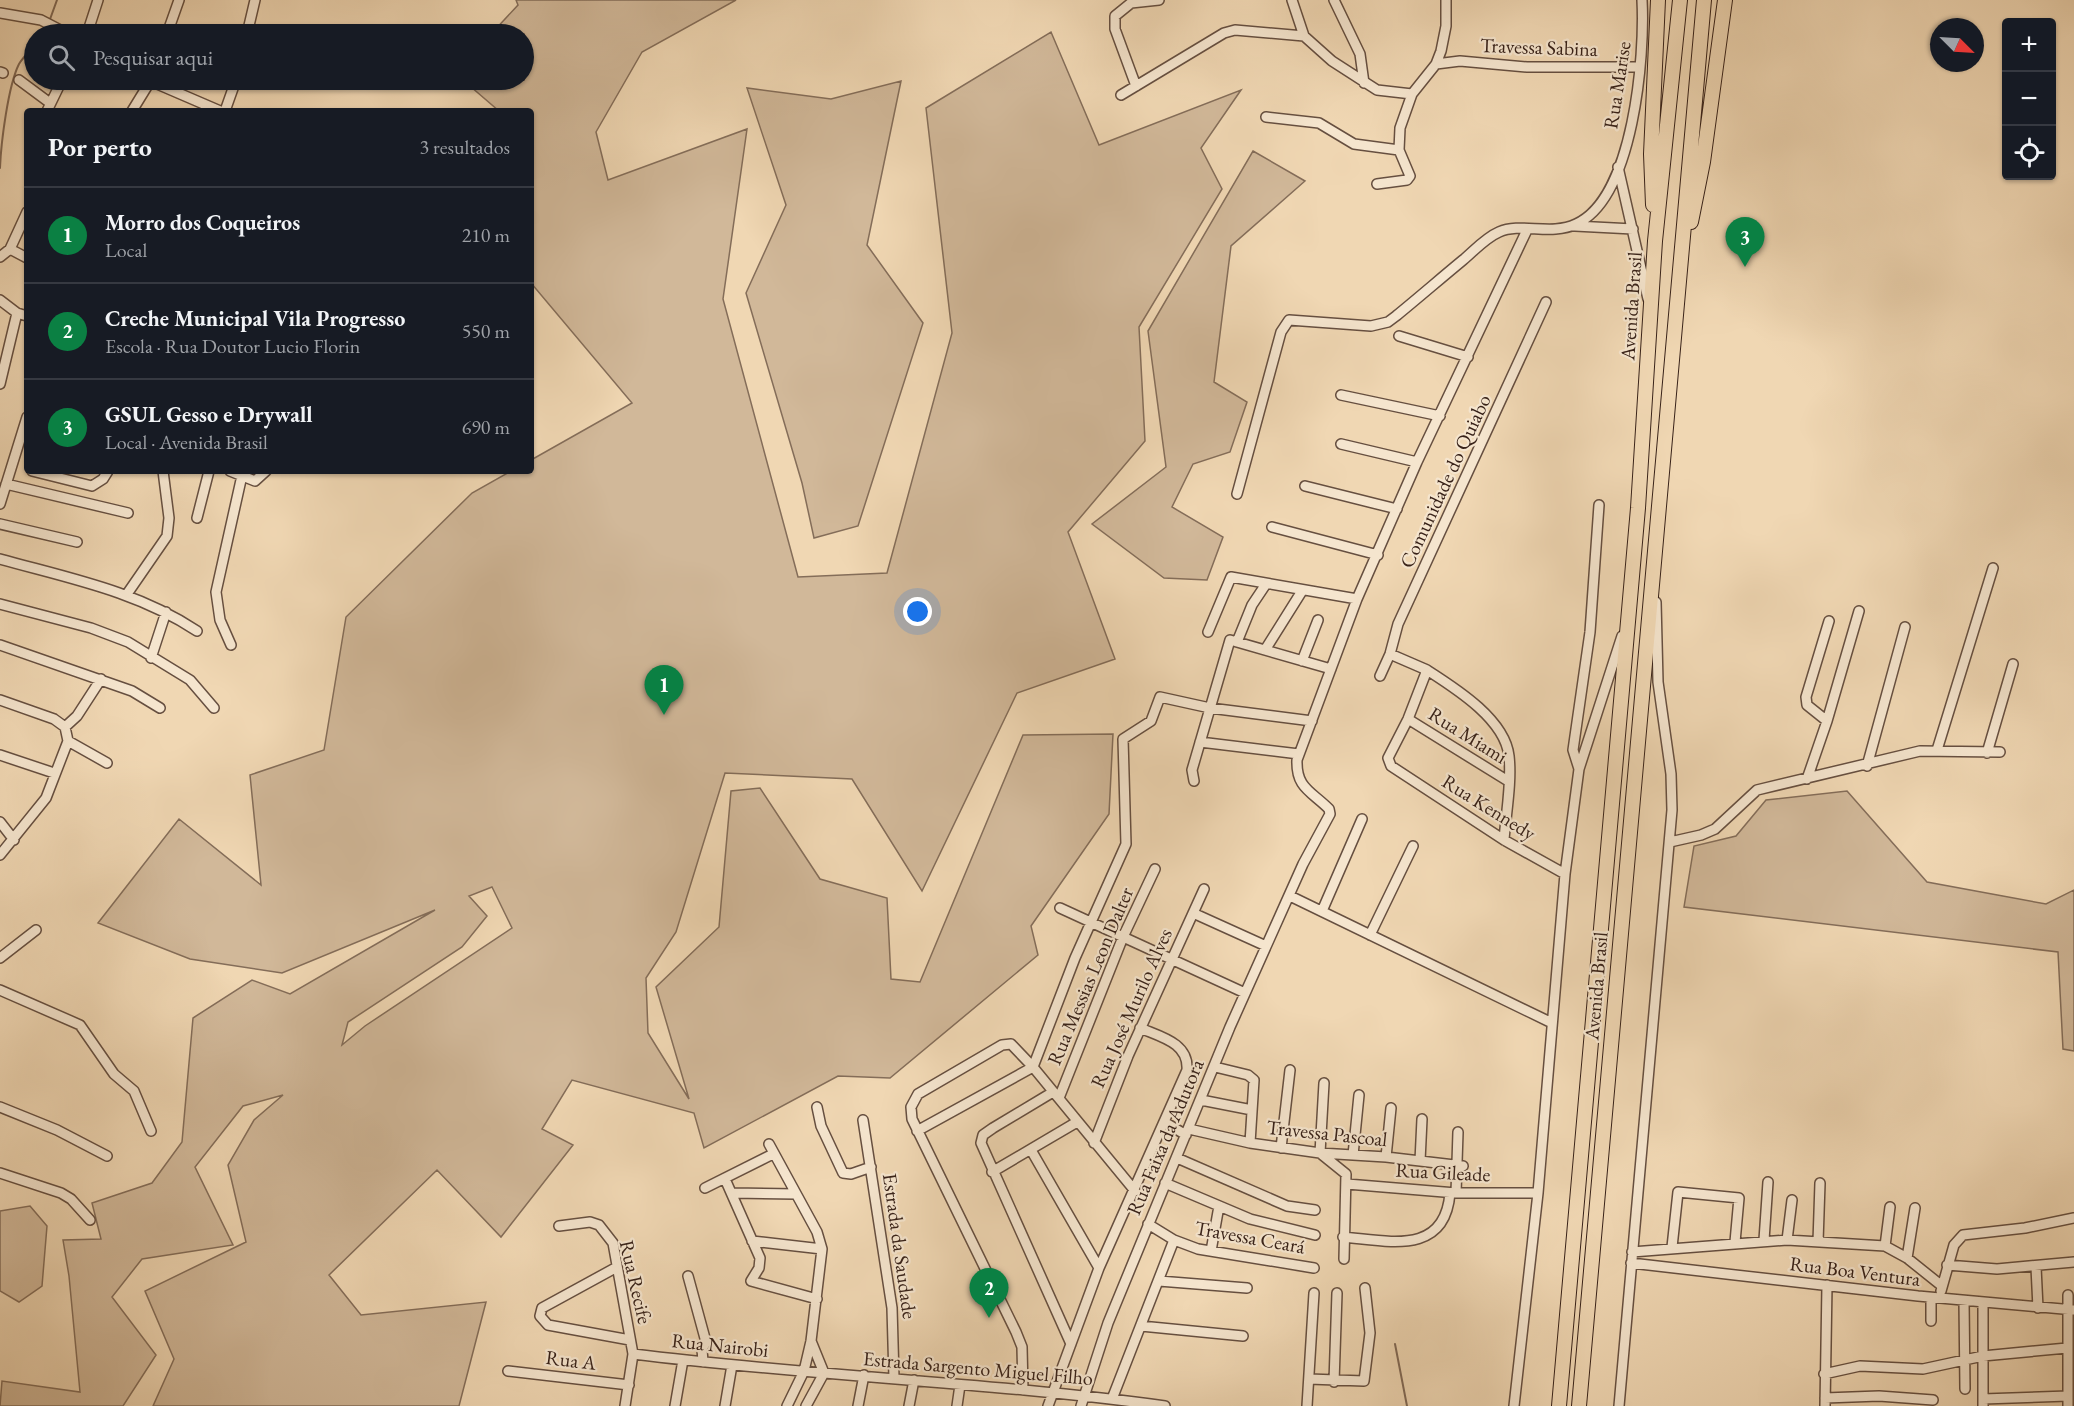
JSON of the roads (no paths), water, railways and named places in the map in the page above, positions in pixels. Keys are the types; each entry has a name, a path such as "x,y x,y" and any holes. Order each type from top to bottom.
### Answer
{"highway":[{"path":"1655,241 1651,175 1658,0"},
{"name":"Avenida Brasil","path":"1559,1406 1629,615 1655,241 1680,0"},
{"name":"Avenida Brasil","path":"1581,1406 1580,1386 1704,0"},
{"path":"1682,250 1698,191 1725,0"}],"street":[{"path":"90,24 98,0"},
{"path":"171,24 179,0"},
{"path":"250,24 255,0"},
{"path":"1136,86 1115,29 1114,16 1131,3 1159,0"},
{"path":"1292,0 1304,36 1332,61 1364,83 1384,92 1412,94"},
{"path":"1334,0 1360,54 1364,83"},
{"path":"1377,184 1409,178 1411,173 1399,150 1400,128 1412,94 1436,64 1444,38 1446,0"},
{"name":"Rua Marise","path":"1573,225 1598,206 1618,167 1635,112 1640,67 1642,0"},
{"path":"1,13 42,20 50,24"},
{"path":"1121,95 1224,33 1236,30 1304,36"},
{"name":"Travessa Sabina","path":"1436,64 1460,62 1527,67 1640,67"},
{"path":"19,80 24,84"},
{"path":"30,90 49,107 57,90"},
{"path":"134,108 144,90"},
{"path":"173,90 213,108"},
{"path":"226,108 232,90"},
{"path":"1635,112 1653,112"},
{"path":"1266,117 1319,123 1354,144 1399,150"},
{"path":"1618,167 1651,311"},
{"path":"0,257 10,249 24,219"},
{"path":"1237,494 1281,332 1289,320 1371,326 1388,322 1497,233 1561,229 1573,225 1633,229"},
{"path":"1200,742 1299,754 1357,599 1417,462 1527,230"},
{"path":"10,249 24,256"},
{"path":"0,384 22,315 1,302"},
{"name":"Comunidade do Quiabo","path":"1380,676 1390,654 1406,604 1484,443 1546,302"},
{"path":"1399,336 1468,357"},
{"path":"1341,395 1440,416"},
{"path":"0,504 24,427"},
{"path":"1341,444 1417,462"},
{"path":"13,465 24,469"},
{"path":"43,474 85,486 98,483 106,474"},
{"path":"127,594 167,536 169,518 163,474"},
{"path":"197,518 208,474"},
{"path":"231,645 220,620 216,592 242,474 255,481 263,474"},
{"path":"6,484 128,513"},
{"path":"1305,486 1397,509"},
{"path":"1579,769 1574,750 1590,632 1599,505"},
{"path":"0,524 77,542"},
{"path":"1272,527 1378,555"},
{"path":"0,559 127,594 166,612 197,631"},
{"path":"1937,750 1993,568"},
{"name":"Avenida Brasil","path":"1619,1406 1670,842 1671,774 1658,682 1654,569"},
{"path":"1208,632 1232,577 1357,599"},
{"path":"1237,642 1252,605 1266,584"},
{"path":"1265,650 1302,591"},
{"path":"0,604 110,634 128,642 150,658 190,680 214,708"},
{"path":"1807,778 1827,721 1859,610"},
{"path":"150,658 166,612"},
{"name":"Avenida Brasil","path":"1514,1406 1538,1193 1565,874 1579,769 1629,615"},
{"path":"1302,661 1318,620"},
{"path":"1827,721 1807,705 1806,697 1829,621"},
{"path":"1867,766 1905,627"},
{"path":"1194,781 1192,770 1230,640 1331,669"},
{"path":"0,645 132,691 160,708"},
{"path":"1390,654 1418,665 1463,692 1497,729 1509,757 1504,840"},
{"path":"1987,753 2013,664"},
{"path":"1408,719 1427,670"},
{"path":"65,728 77,717 100,679"},
{"path":"917,1131 1034,1067 1091,922 1126,844 1123,739 1151,721 1160,697 1210,708 1312,721"},
{"path":"0,700 54,719 65,728 68,741 54,772 46,798 0,855"},
{"name":"Rua Kennedy","path":"1408,719 1388,758 1394,769 1504,840 1565,874"},
{"name":"Rua Miami","path":"1408,719 1508,781"},
{"path":"68,741 107,763"},
{"path":"1670,842 1715,829 1758,790 1867,766 1920,751 2000,752"},
{"name":"Rua Faixa da Adutora","path":"1080,1406 1148,1224 1245,993 1309,850 1330,814 1329,809 1300,783 1296,774 1299,754"},
{"path":"0,755 54,772"},
{"path":"1322,912 1362,819"},
{"path":"0,822 14,840"},
{"path":"1370,935 1413,846"},
{"name":"Rua Messias Leon Dalter","path":"1056,1095 1123,937 1155,869"},
{"name":"Rua José Murilo Alves","path":"1094,1143 1140,1028 1204,890"},
{"path":"1290,896 1552,1023"},
{"path":"1060,908 1245,993"},
{"path":"1193,914 1266,946"},
{"path":"0,958 36,930"},
{"path":"0,990 80,1025 114,1074 134,1091 151,1131"},
{"name":"Rua Faixa da Adutora","path":"1048,1406 1051,1392 1099,1268 1184,1080 1188,1060 1180,1047 1140,1028"},
{"path":"1023,1390 1024,1361 1019,1340 917,1131 911,1110 918,1094 995,1049 1011,1044 1034,1067 1135,1191"},
{"path":"1215,1067 1240,1072 1254,1080 1250,1143"},
{"path":"1281,1148 1290,1070"},
{"path":"1324,1083 1320,1154 1346,1174 1344,1258"},
{"path":"1056,1095 993,1128 981,1140 992,1172 1071,1344"},
{"path":"1353,1155 1359,1095"},
{"path":"1201,1100 1252,1110"},
{"path":"0,1107 57,1130 107,1156"},
{"path":"817,1107 821,1126 843,1173 851,1174 870,1167"},
{"path":"1386,1157 1391,1108"},
{"path":"1420,1161 1422,1119"},
{"name":"Estrada da Saudade","path":"863,1120 892,1308 894,1378"},
{"path":"992,1172 1077,1122"},
{"name":"Travessa Pascoal","path":"1166,1123 1187,1132 1320,1154 1386,1157 1460,1166"},
{"path":"1343,1237 1403,1242 1422,1238 1437,1229 1449,1209 1460,1166 1458,1132"},
{"path":"769,1144 817,1232 822,1249 811,1341 804,1371 787,1406"},
{"path":"1031,1150 1099,1268"},
{"path":"705,1188 773,1154"},
{"path":"1177,1158 1287,1206 1315,1210"},
{"path":"0,1173 71,1198 90,1220"},
{"path":"724,1179 732,1193 760,1263 751,1281 817,1299"},
{"path":"1764,1240 1768,1182"},
{"path":"1165,1183 1269,1226 1315,1235"},
{"path":"1818,1242 1820,1183"},
{"name":"Rua Gileade","path":"1347,1184 1453,1193 1538,1193"},
{"path":"1672,1247 1676,1198 1680,1192 1735,1197 1739,1202 1735,1242"},
{"path":"732,1193 796,1194"},
{"path":"1787,1240 1792,1200"},
{"path":"1211,1251 1219,1206"},
{"path":"1885,1246 1890,1208"},
{"path":"1907,1258 1915,1208"},
{"path":"1931,1321 1935,1298 1942,1286 1954,1245 1963,1235 2025,1228 2074,1218"},
{"name":"Rua Recife","path":"559,1226 590,1222 599,1225 613,1243 633,1354"},
{"name":"Travessa Ceará","path":"1148,1224 1174,1240 1211,1251 1314,1268"},
{"path":"1113,1399 1174,1240"},
{"path":"1632,1252 1764,1240 1885,1246 1907,1258 1942,1286"},
{"path":"752,1241 822,1249"},
{"path":"1947,1265 1986,1269 2036,1267 2074,1262"},
{"name":"Rua Boa Ventura","path":"1631,1263 1935,1298 2071,1310"},
{"path":"617,1267 556,1299 542,1308 540,1316 548,1325 630,1340"},
{"path":"2036,1267 2038,1308"},
{"path":"688,1276 706,1341 701,1355 703,1362"},
{"path":"1159,1281 1247,1288"},
{"path":"1827,1285 1824,1374 1826,1402 1879,1396 1933,1400"},
{"path":"1309,1379 1360,1383 1366,1378 1370,1333 1365,1288"},
{"path":"1307,1406 1314,1293"},
{"path":"1334,1382 1337,1293"},
{"path":"2068,1295 2071,1310 2068,1406"},
{"path":"1964,1301 1965,1389"},
{"path":"1983,1303 1983,1402 2068,1395"},
{"path":"1141,1326 1244,1336"},
{"path":"806,1406 824,1373 811,1341"},
{"path":"1824,1374 1860,1366 1923,1369 1983,1356 2069,1353"},
{"path":"625,1406 633,1354"},
{"name":"Rua Nairobi","path":"633,1354 804,1371"},
{"path":"675,1406 683,1360"},
{"path":"725,1406 732,1365"},
{"name":"Rua A","path":"508,1371 628,1385"},
{"name":"Estrada Sargento Miguel Filho","path":"804,1371 1051,1392 1165,1406"},
{"path":"858,1406 864,1375"},
{"path":"909,1406 914,1380"},
{"path":"957,1406 960,1385"}],"waterway":[{"path":"49,22 57,0"},
{"path":"0,168 8,100 15,74 24,58"},
{"path":"1395,1344 1407,1406"}],"place":[{"name":"GSUL Gesso e Drywall","path":"1745,267"},
{"name":"Morro dos Coqueiros","path":"664,715"},
{"name":"Creche Municipal Vila Progresso","path":"989,1318"}]}
